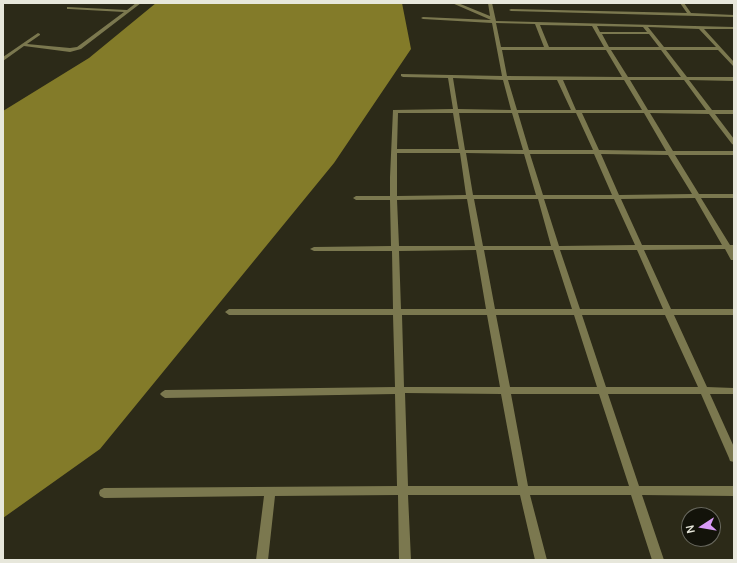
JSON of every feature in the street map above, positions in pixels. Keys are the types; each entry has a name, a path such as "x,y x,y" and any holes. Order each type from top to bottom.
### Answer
{"street":[{"path":"24,45 75,49 82,46 139,3"},
{"path":"454,3 494,21"},
{"path":"490,3 505,78 514,111 556,248 658,560"},
{"path":"682,3 690,15"},
{"path":"68,8 128,12"},
{"path":"511,10 734,16"},
{"path":"423,18 537,23 734,28"},
{"path":"537,23 547,48"},
{"path":"593,24 697,196 731,247 734,258"},
{"path":"645,26 734,143"},
{"path":"700,27 734,65"},
{"path":"599,33 651,33"},
{"path":"3,59 38,34"},
{"path":"500,48 720,49"},
{"path":"403,75 505,78 734,79"},
{"path":"450,76 462,152 505,390 524,490 541,560"},
{"path":"560,78 597,152 734,458"},
{"path":"405,560 394,198 395,111 734,112"},
{"path":"394,151 734,153"},
{"path":"356,198 734,196"},
{"path":"314,249 731,247"},
{"path":"229,312 734,312"},
{"path":"164,394 401,390 734,391"},
{"path":"104,493 404,490 734,491"},
{"path":"262,560 270,492"}],"shaded area":[{"path":"156,3 402,3 411,49 334,163 100,449 3,518 3,111 89,58"}]}
